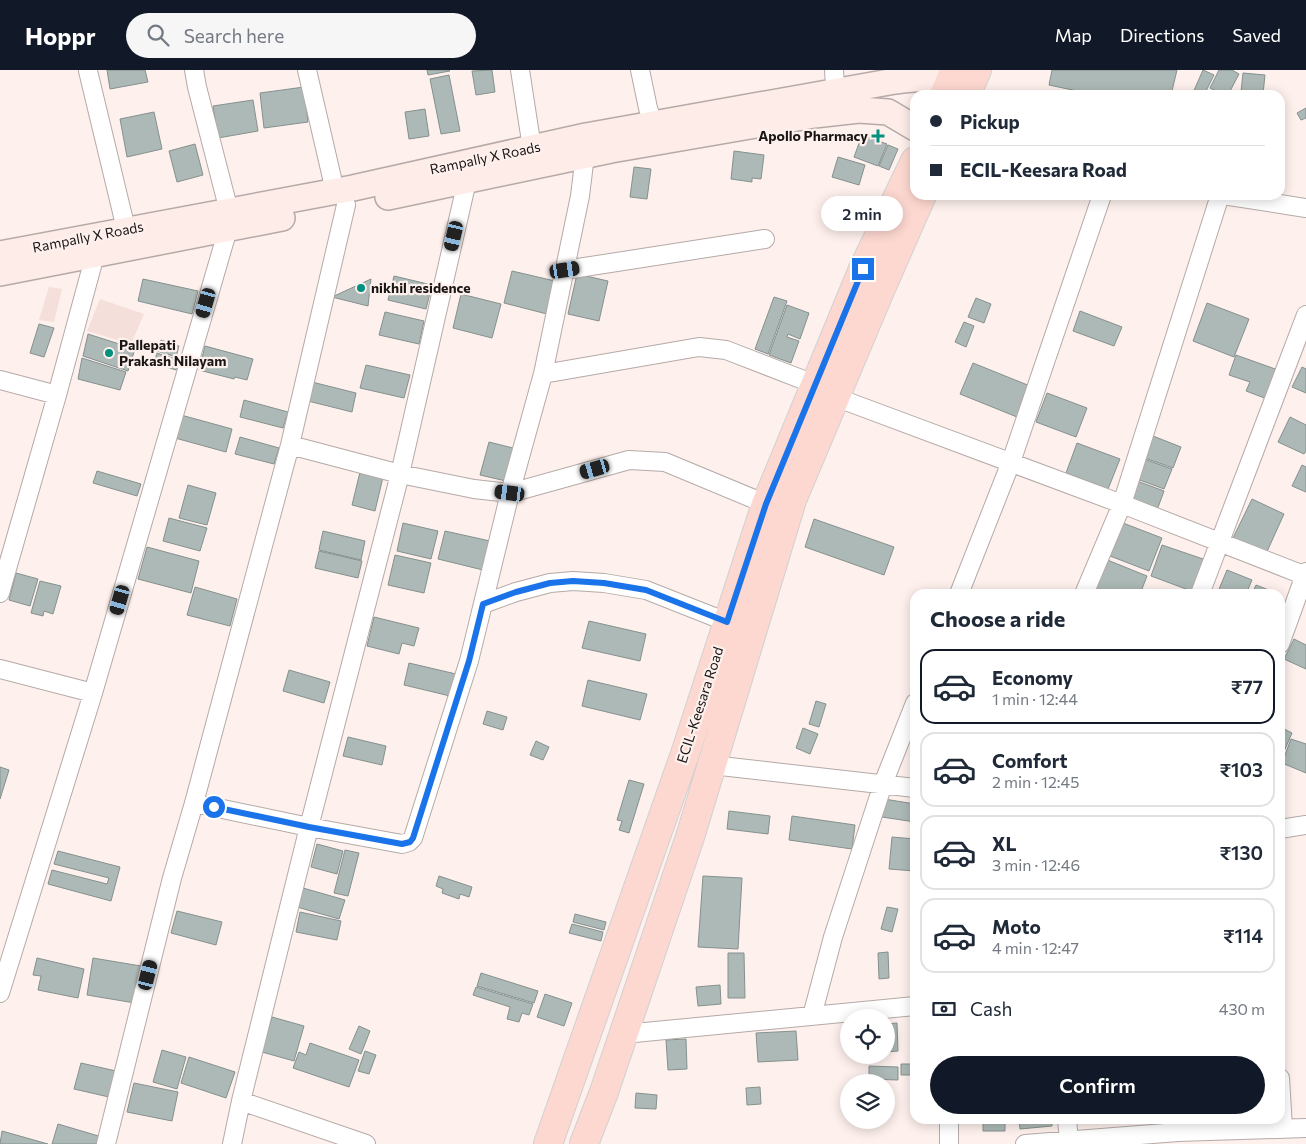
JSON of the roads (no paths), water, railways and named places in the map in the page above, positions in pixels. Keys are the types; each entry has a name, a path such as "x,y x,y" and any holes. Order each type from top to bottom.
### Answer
{"main road":[{"name":"Rampally X Roads","path":"341,198 532,148 654,124 924,77 961,82"},
{"name":"Rampally X Roads","path":"836,92 859,110 888,112 910,125"},
{"name":"Rampally X Roads","path":"0,274 95,255 228,220 341,198 467,181 585,156 785,120 836,92"},
{"name":"ECIL-Keesara Road","path":"584,1144 624,1034 690,837 863,269 910,171"},
{"name":"ECIL-Keesara Road","path":"548,1144 686,751 766,504 825,391 920,200"},
{"name":"Rampally X Roads","path":"0,254 126,230 228,220"}],"street":[{"path":"0,993 93,693 228,220 194,70"},
{"path":"106,1144 172,878 194,803 290,445 341,198 308,70"},
{"path":"520,70 532,148"},
{"path":"640,70 648,108 654,124"},
{"path":"88,71 126,230"},
{"path":"194,803 402,844 410,842 413,838 469,661 510,493 542,374 580,196 585,156"},
{"path":"232,1144 309,827 400,474 467,181"},
{"path":"960,589 1011,462 1100,200"},
{"path":"1086,589 1122,504 1220,200"},
{"path":"1254,200 1306,208"},
{"path":"565,270 765,238"},
{"path":"0,593 58,395 95,255"},
{"path":"1202,589 1306,315"},
{"path":"542,374 700,346 726,350 825,391 1306,574 1285,631"},
{"path":"0,380 58,395"},
{"path":"290,445 400,474 474,489 510,493 629,460 665,462 766,504"},
{"path":"483,604 516,592 550,583 573,581 604,583 646,590 727,622"},
{"path":"0,669 93,693"},
{"path":"812,1016 833,937 883,784 910,716"},
{"path":"712,764 910,787"},
{"path":"1285,828 1306,825"},
{"path":"624,1034 910,1006"},
{"path":"241,1101 366,1144"},
{"path":"949,1124 950,1144"},
{"path":"1067,1124 1069,1140"},
{"path":"1283,1124 1283,1128"},
{"path":"1025,1144 1178,1132 1306,1128"}],"place":[{"name":"Apollo Pharmacy","path":"878,136"},
{"name":"nikhil residence","path":"361,288"},
{"name":"Pallepati Prakash Nilayam","path":"109,353"}]}
